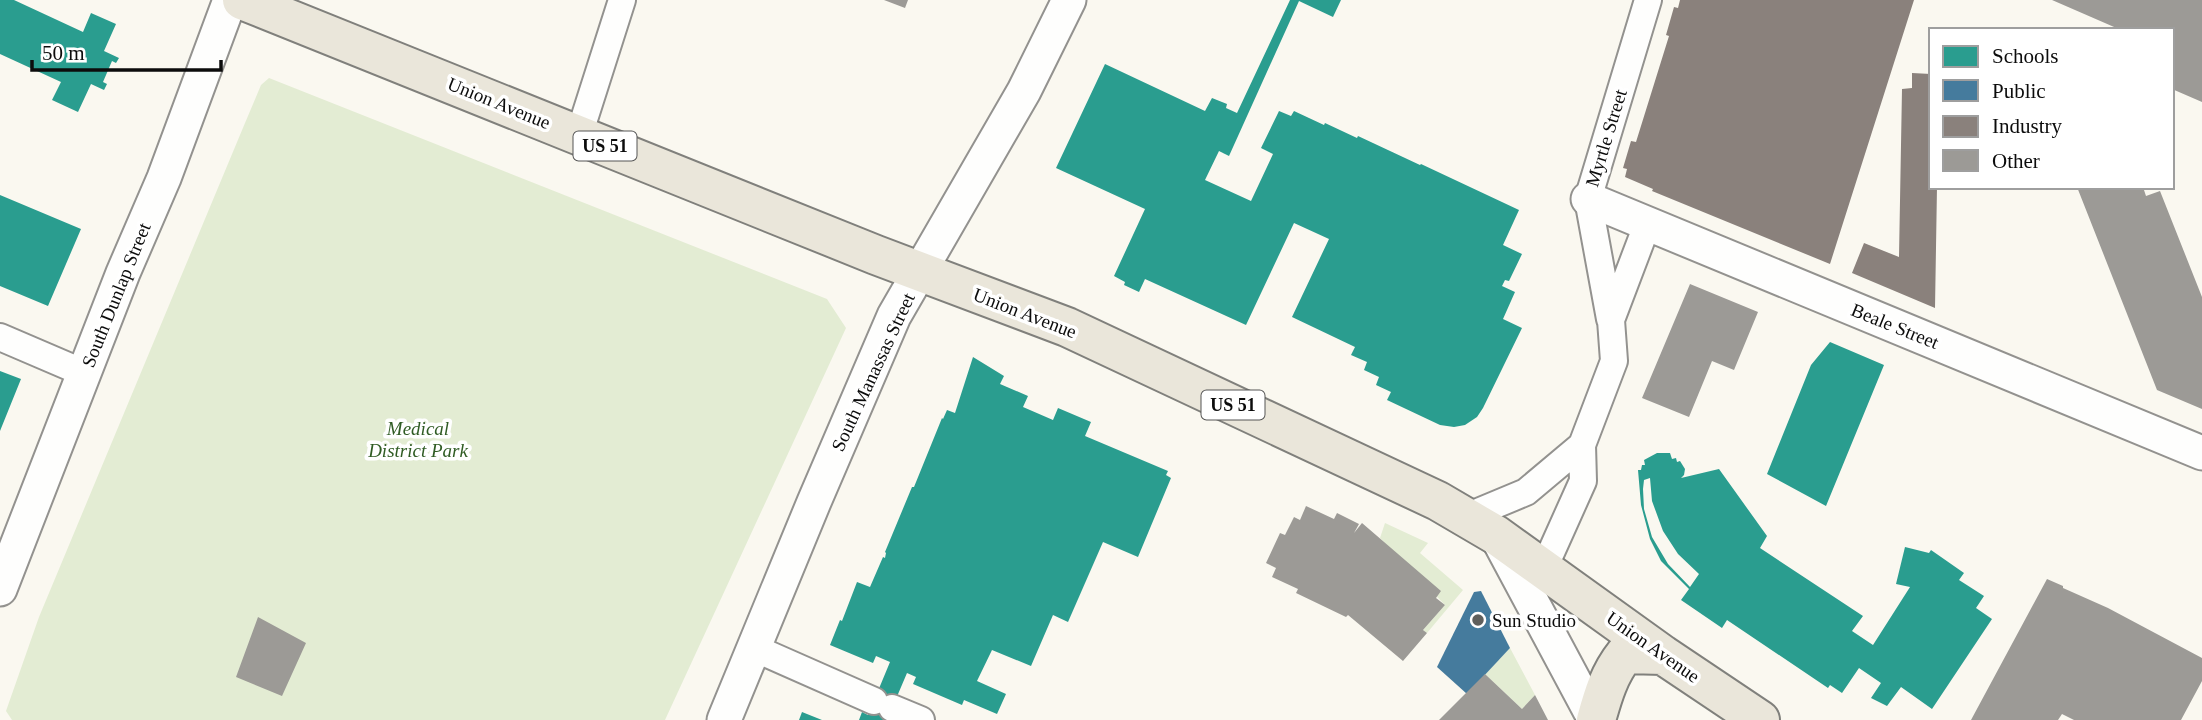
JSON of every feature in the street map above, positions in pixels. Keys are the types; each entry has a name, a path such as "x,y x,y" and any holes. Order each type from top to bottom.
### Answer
{"main road":[{"name":"Union Avenue","path":"242,0 920,271 1067,327 1438,501 1544,568 1663,655 1760,720"},
{"path":"1596,720 1605,687 1614,667 1625,654 1663,655"}],"street":[{"name":"South Dunlap Street","path":"0,589 123,273 164,178 230,0"},
{"path":"579,135 622,0"},
{"name":"South Manassas Street","path":"724,720 894,317 1024,91 1069,0"},
{"name":"Myrtle Street","path":"1544,568 1583,481 1583,444 1614,361 1611,320 1588,199 1648,0"},
{"name":"Beale Street","path":"1588,199 2202,453"},
{"name":"Myrtle Street","path":"1611,320 1647,225"},
{"path":"0,337 84,373"},
{"name":"Myrtle Street","path":"1481,526 1583,444"},
{"path":"1481,526 1596,720"},
{"path":"754,648 921,720"}],"green space":[{"name":"Medical District Park","path":"269,78 827,299 846,328 665,720 12,720 6,711 39,617 261,85"},
{"path":"1385,523 1428,543 1420,553 1463,590 1427,633 1423,630 1445,605 1380,538"},
{"path":"1510,648 1535,695 1522,709 1485,674"}],"building: Schools":[{"path":"0,0 14,0 83,32 91,13 116,24 104,51 119,58 116,63 112,61 103,82 107,84 104,90 91,84 78,112 52,100 61,82 0,54"},
{"path":"1290,0 1341,0 1333,17 1299,1 1229,156 1219,151 1205,180 1251,201 1273,154 1261,148 1279,111 1291,116 1294,111 1357,138 1358,136 1519,210 1503,245 1522,254 1509,281 1505,280 1502,286 1515,292 1503,319 1522,328 1483,408 1477,417 1465,425 1440,425 1387,400 1391,392 1376,385 1379,377 1364,370 1367,362 1351,355 1355,347 1292,317 1329,239 1294,223 1246,325 1145,279 1139,292 1124,285 1125,282 1114,276 1145,209 1056,168 1105,64 1205,111 1212,98 1227,104 1226,108 1237,113"},
{"path":"0,195 81,229 48,306 0,286"},
{"path":"1830,342 1884,365 1826,506 1767,474 1811,365"},
{"path":"973,357 1004,376 1000,384 1028,396 1023,407 1053,420 1058,408 1091,422 1085,436 1168,471 1166,475 1171,478 1138,557 1103,542 1068,622 1053,615 1031,666 992,650 977,681 1006,694 997,714 964,700 962,705 913,684 916,677 907,673 887,720 859,720 862,712 868,715 890,662 876,656 873,663 830,645 857,582 870,587 883,557 885,558 885,552 942,418 947,410 955,413"},
{"path":"0,371 21,379 0,431"},
{"path":"1657,453 1670,453 1672,459 1680,461 1685,469 1681,478 1719,469 1767,536 1760,548 1863,616 1852,631 1873,645 1910,587 1896,584 1905,547 1929,553 1931,550 1964,573 1959,580 1984,596 1976,608 1992,619 1932,709 1901,687 1887,706 1871,698 1881,683 1859,668 1842,693 1830,685 1828,688 1727,620 1722,628 1681,600 1689,589 1661,561 1650,539 1641,505 1638,470 1645,465 1644,460","holes":["1650,478 1652,501 1663,531 1678,554 1699,574 1690,587 1668,564 1652,537 1644,509 1643,489 1644,480"]},
{"path":"802,712 822,720 799,720"}],"building: Public":[{"name":"Sun Studio","path":"1481,591 1510,648 1467,694 1437,667 1474,592"}],"building: Industry":[{"path":"1680,0 1914,0 1830,264 1652,191 1653,189 1625,177 1627,169 1623,168 1631,141 1636,142 1669,36 1666,35 1674,7 1678,8"},
{"path":"1912,73 1929,74 1929,189 1937,189 1935,308 1852,273 1864,243 1899,257 1902,89 1912,88"}],"building: Other":[{"path":"884,0 908,0 905,8"},
{"path":"2052,0 2202,0 2202,102 2174,90 2174,28 2116,28"},
{"path":"2078,189 2144,189 2146,196 2160,191 2202,297 2202,409 2157,390"},
{"path":"1690,284 1758,312 1734,370 1712,361 1689,417 1642,398"},
{"path":"1306,506 1334,519 1337,513 1359,524 1354,533 1362,523 1441,591 1436,598 1445,605 1423,630 1427,633 1403,661 1348,615 1346,617 1296,593 1298,589 1272,577 1276,568 1266,563 1280,533 1285,535 1294,517 1300,520"},
{"path":"2047,579 2202,658 2202,681 2181,720 2074,720 2062,714 2058,720 1971,720"},
{"path":"258,617 306,643 282,696 236,677"},
{"path":"1485,674 1522,709 1535,695 1548,720 1439,720"}],"place":[{"name":"Sun Studio","path":"1478,620"}]}
